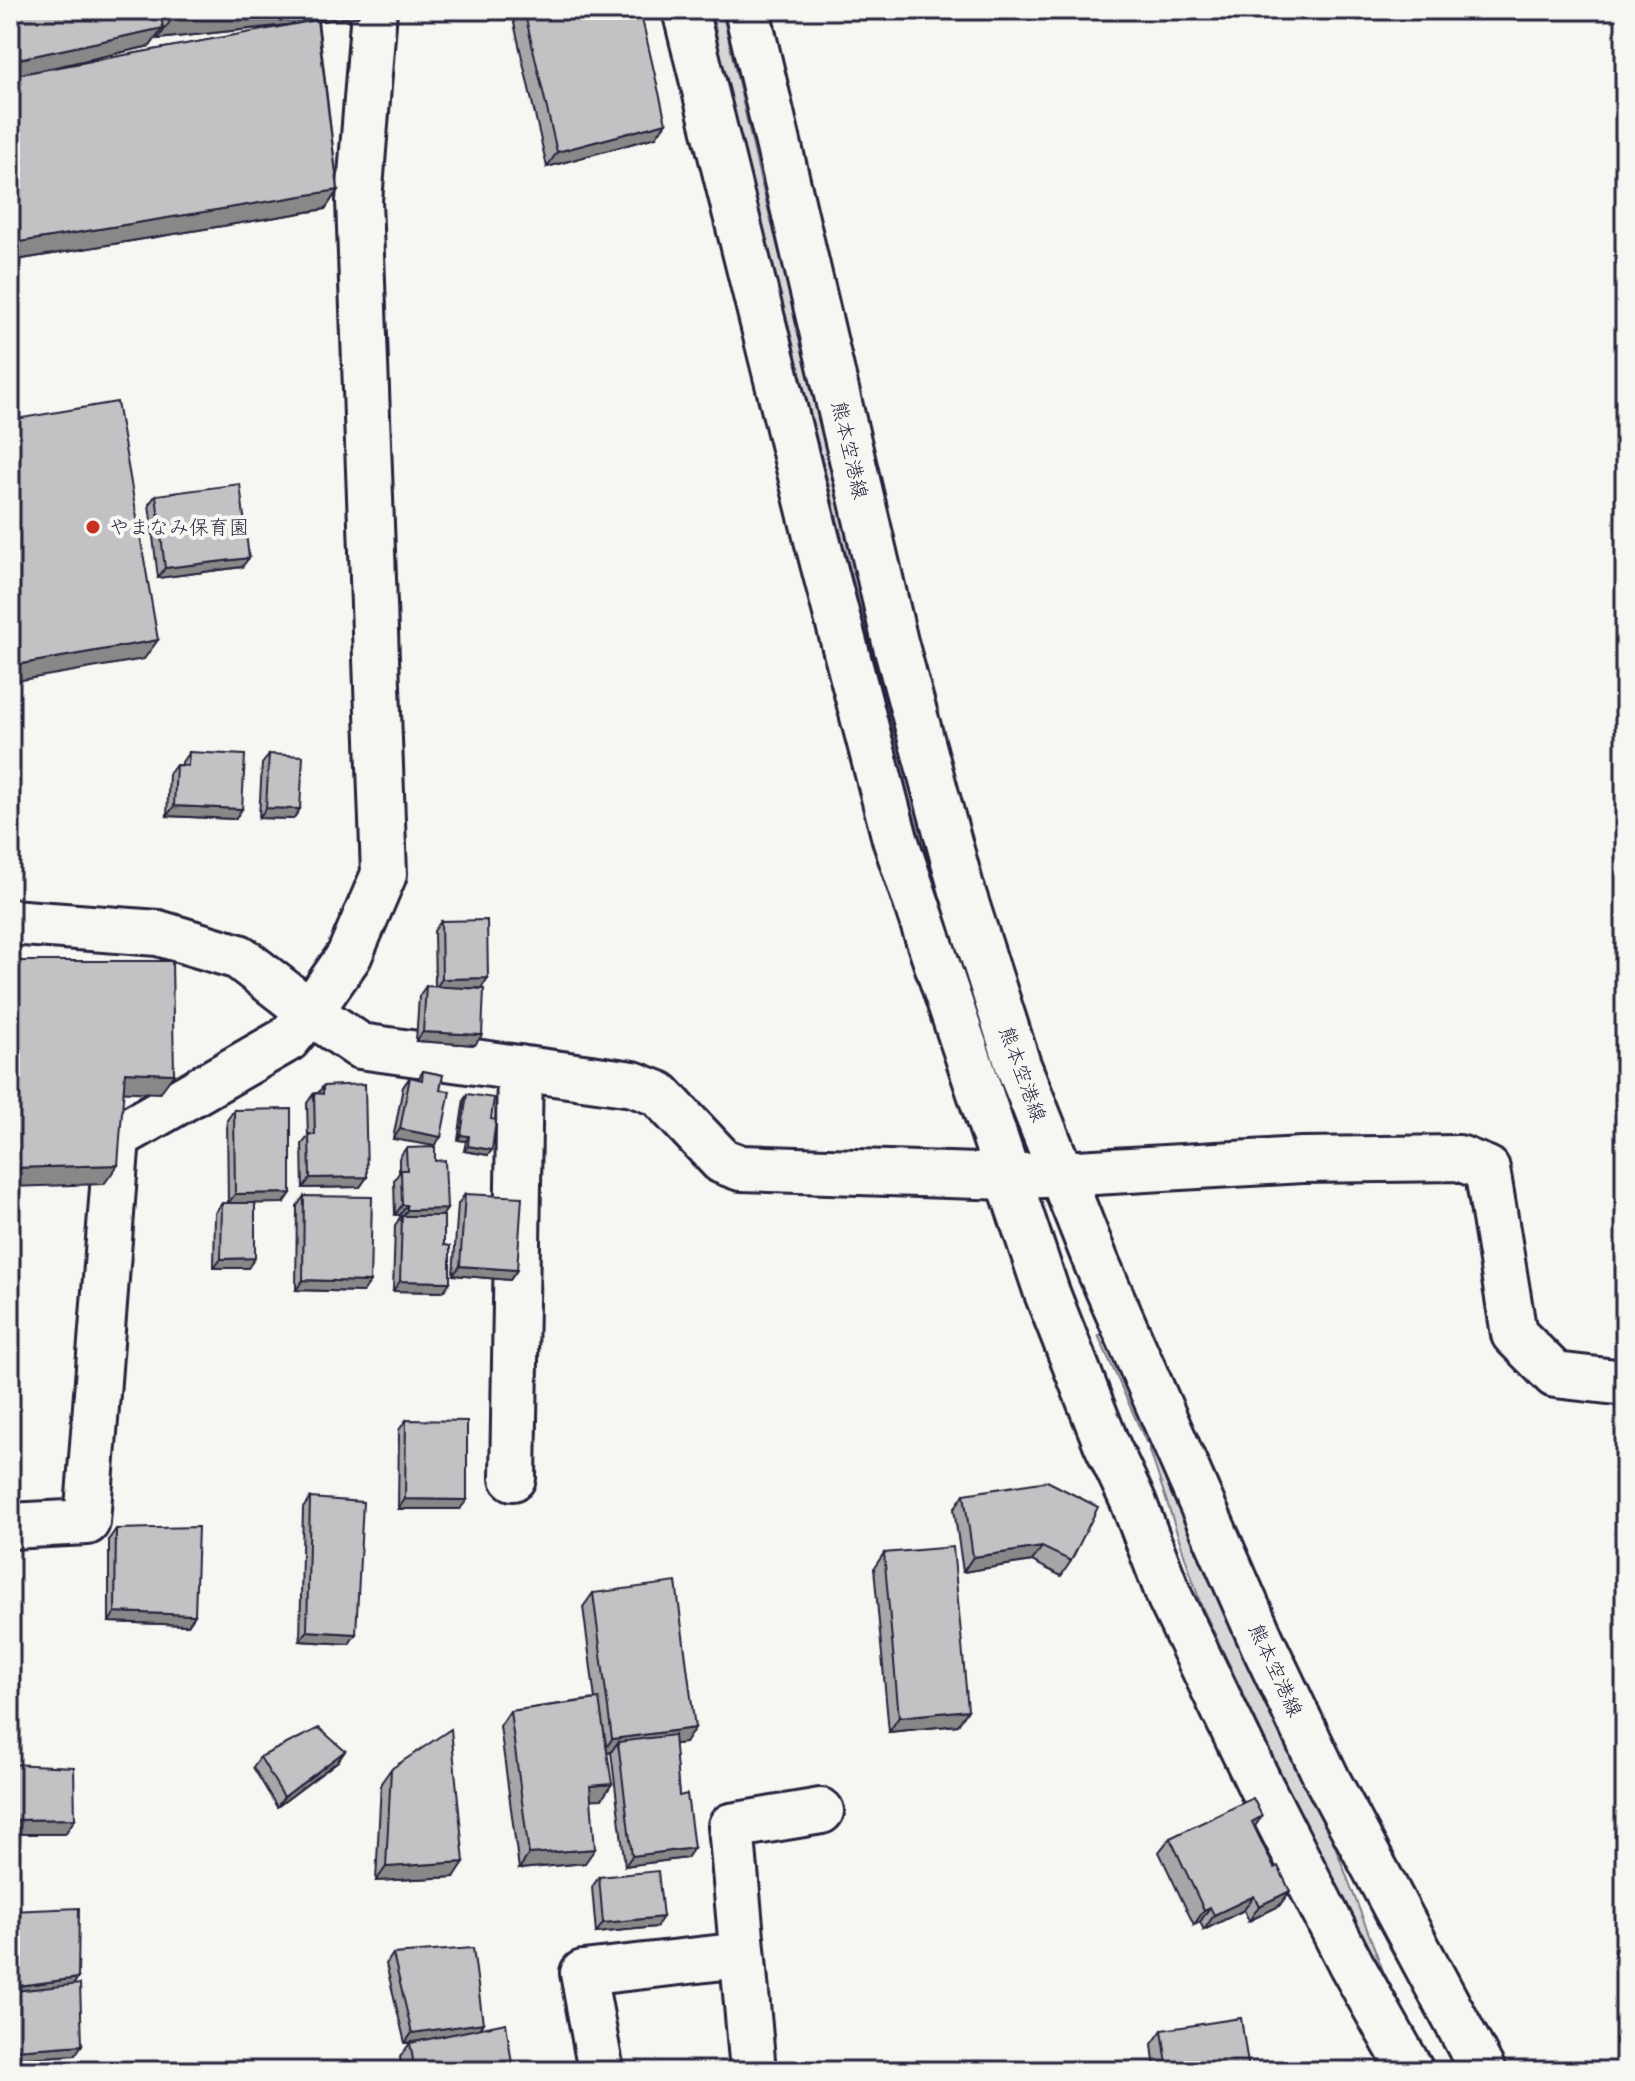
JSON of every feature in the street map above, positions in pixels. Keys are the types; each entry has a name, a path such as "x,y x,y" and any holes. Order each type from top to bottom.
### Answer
{"street":[{"path":"10,1526 87,1522 117,1137 288,1039 349,956 384,874 359,201 374,10"},
{"path":"685,10 895,839 1053,1306 1170,1598 1344,1951 1411,2071"},
{"name":"熊本空港線","path":"747,10 895,642 953,857 1018,1065 1097,1264 1263,1644 1328,1781 1483,2071"},
{"path":"10,922 158,933 239,957 360,1046 633,1084 659,1094 722,1161 741,1168 1008,1177 1302,1160 1459,1158 1487,1169 1514,1334 1555,1375 1625,1383"},
{"path":"513,1478 520,1068"},
{"path":"753,2071 731,1826 821,1811"},
{"path":"601,2071 583,1973 742,1955"}],"shaded area":[{"path":"712,10 722,10 760,178 953,928 968,986 990,1049 983,1053 910,801 729,100"},
{"path":"1104,1333 1120,1375 1137,1403 1152,1438 1146,1442 1098,1335"},
{"path":"1153,1446 1325,1820 1384,1973 1437,2071 1432,2071 1340,1898 1201,1605 1149,1448"}],"building":[{"path":"10,10 160,10 163,28 10,61"},
{"path":"169,10 263,10 171,20"},
{"path":"524,10 640,10 666,123 557,152"},
{"path":"317,20 338,190 13,243 10,222 10,76"},
{"path":"117,402 158,640 10,666 10,420"},
{"path":"240,484 249,558 165,568 156,495"},
{"path":"189,752 245,755 242,809 174,806 176,765 188,766"},
{"path":"269,754 303,756 300,809 266,808"},
{"path":"487,920 488,978 442,979 441,921"},
{"path":"10,961 172,961 174,1074 125,1072 118,1165 10,1168"},
{"path":"426,986 484,989 482,1035 423,1032"},
{"path":"423,1071 443,1075 440,1090 450,1091 441,1137 400,1129 410,1077 422,1080"},
{"path":"365,1084 367,1177 310,1178 309,1134 315,1135 314,1093 323,1094 323,1086"},
{"path":"467,1094 494,1098 491,1119 496,1120 492,1150 468,1146 469,1136 461,1135"},
{"path":"291,1109 291,1193 235,1194 234,1110"},
{"path":"435,1147 435,1161 445,1160 447,1209 407,1210 407,1205 402,1205 401,1170 407,1170 406,1148"},
{"path":"465,1194 522,1197 517,1270 460,1266"},
{"path":"304,1196 372,1197 370,1282 303,1280"},
{"path":"222,1203 255,1203 255,1258 221,1259"},
{"path":"402,1216 444,1216 444,1245 450,1246 450,1282 400,1281"},
{"path":"406,1420 467,1421 467,1500 405,1499"},
{"path":"1047,1481 1098,1507 1071,1561 1042,1547 973,1557 964,1494"},
{"path":"310,1498 363,1502 356,1634 307,1631"},
{"path":"198,1527 195,1615 115,1612 116,1529"},
{"path":"953,1547 968,1710 899,1717 884,1553"},
{"path":"676,1582 695,1728 612,1739 593,1593"},
{"path":"599,1699 612,1784 590,1786 595,1849 529,1854 510,1711"},
{"path":"319,1728 345,1751 284,1797 260,1757"},
{"path":"451,1729 464,1862 386,1867 391,1769"},
{"path":"674,1735 679,1796 687,1794 694,1848 632,1856 618,1742"},
{"path":"10,1764 74,1767 75,1819 10,1820"},
{"path":"1253,1798 1262,1816 1252,1822 1274,1868 1278,1866 1290,1891 1259,1906 1254,1896 1214,1915 1210,1907 1204,1910 1170,1838"},
{"path":"658,1871 663,1917 603,1923 599,1877"},
{"path":"79,1908 78,1978 18,1986 11,1911"},
{"path":"473,1948 483,2023 412,2033 393,1954"},
{"path":"80,1984 82,2045 14,2050 15,1991"},
{"path":"1241,2018 1249,2071 1168,2071 1162,2030"},
{"path":"506,2023 513,2071 415,2071 410,2043"}],"place":[{"name":"やまなみ保育園","path":"93,527"}]}
